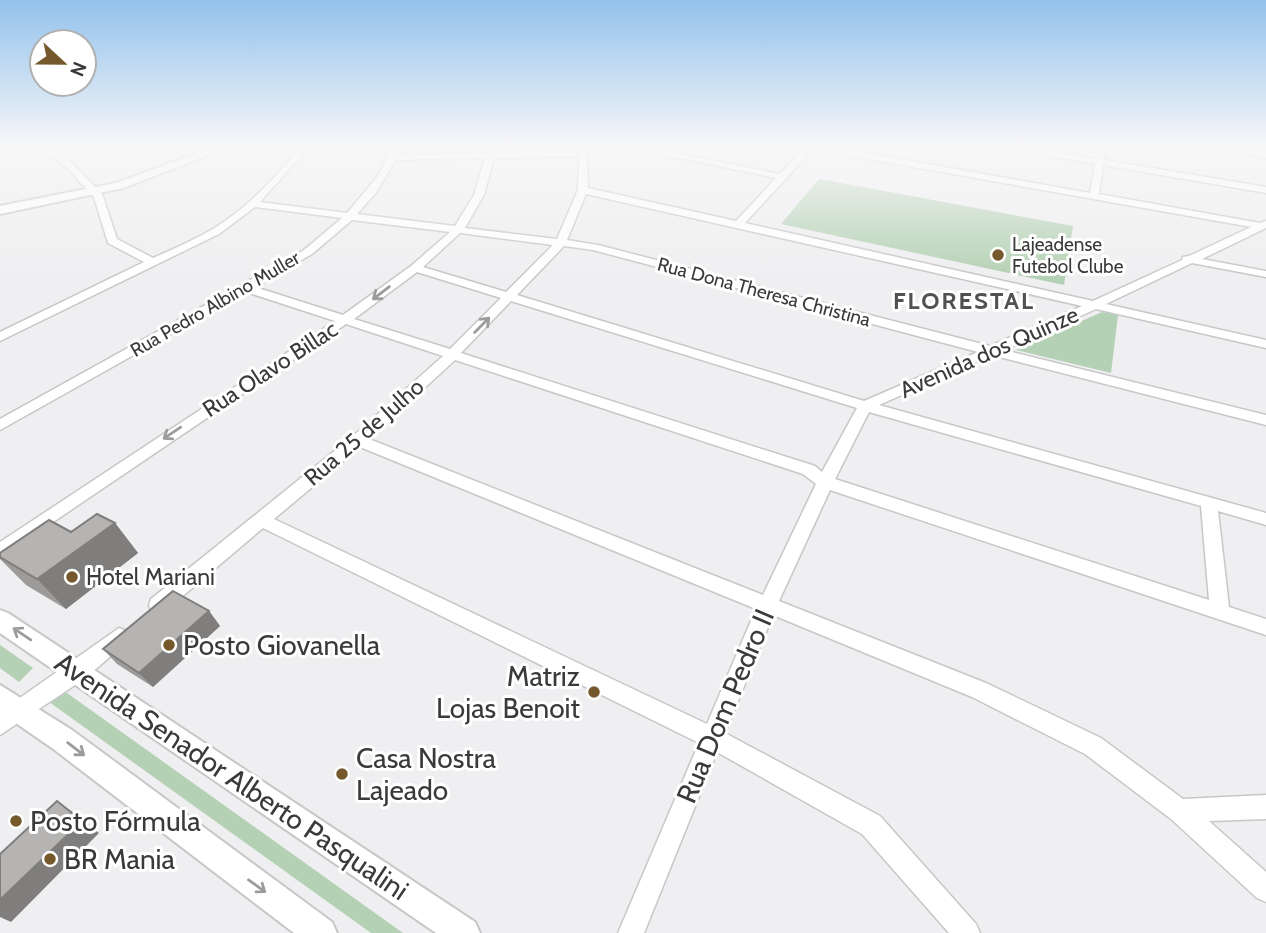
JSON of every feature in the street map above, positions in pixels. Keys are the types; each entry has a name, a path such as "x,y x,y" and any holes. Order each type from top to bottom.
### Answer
{"main road":[{"path":"0,210 104,190"},
{"name":"Avenida Senador Alberto Pasqualini","path":"0,620 464,933"},
{"path":"6,711 62,738 321,933"}],"street":[{"path":"93,190 99,196 112,241 152,262"},
{"path":"0,337 215,232 255,204 270,190"},
{"name":"Rua Pedro Albino Muller","path":"0,425 308,252 352,216 370,190"},
{"name":"Rua Olavo Billac","path":"0,551 346,319 415,268 459,229 481,190"},
{"path":"583,190 1266,344"},
{"name":"Rua 25 de Julho","path":"148,612 358,440 452,355 561,243 583,190"},
{"path":"738,225 771,190"},
{"path":"1057,190 1263,225"},
{"path":"1094,196 1095,190"},
{"name":"Rua Dona Theresa Christina","path":"255,204 594,247 801,303 1266,420"},
{"name":"Avenida dos Quinze","path":"865,406 1095,305 1263,225"},
{"path":"1187,259 1266,274"},
{"path":"415,268 865,406 1266,519"},
{"path":"247,288 809,470 825,482 1266,627"},
{"path":"825,482 865,406"},
{"path":"358,440 979,690 1093,746 1179,811 1266,889"},
{"name":"Rua Dom Pedro II","path":"631,933 767,606 825,482"},
{"path":"1209,502 1220,612"},
{"path":"261,520 711,737 871,825 967,933"},
{"path":"6,711 77,671 128,629"},
{"path":"1179,811 1266,807"}],"green space":[{"name":"Lajeadense Futebol Clube","path":"810,190 876,190 1073,226 1064,285 781,224"},
{"path":"1102,312 1118,315 1111,373 1016,350"},
{"path":"0,645 33,668 19,682 0,668"},
{"path":"60,688 403,933 371,933 45,699"}],"building":[{"path":"97,514 115,523 37,579 0,557 0,553 49,520 71,532"},
{"path":"173,591 209,611 139,673 103,649"},
{"path":"57,801 82,821 0,900 0,854"}],"place":[{"name":"Lajeadense Futebol Clube","path":"998,255"},
{"name":"Hotel Mariani","path":"72,577"},
{"name":"Posto Giovanella","path":"169,645"},
{"name":"Matriz Lojas Benoit","path":"594,692"},
{"name":"Casa Nostra Lajeado","path":"342,774"},
{"name":"Posto Fórmula","path":"16,821"},
{"name":"BR Mania","path":"50,859"}],"district":[{"name":"FLORESTAL","path":"964,300"}]}
